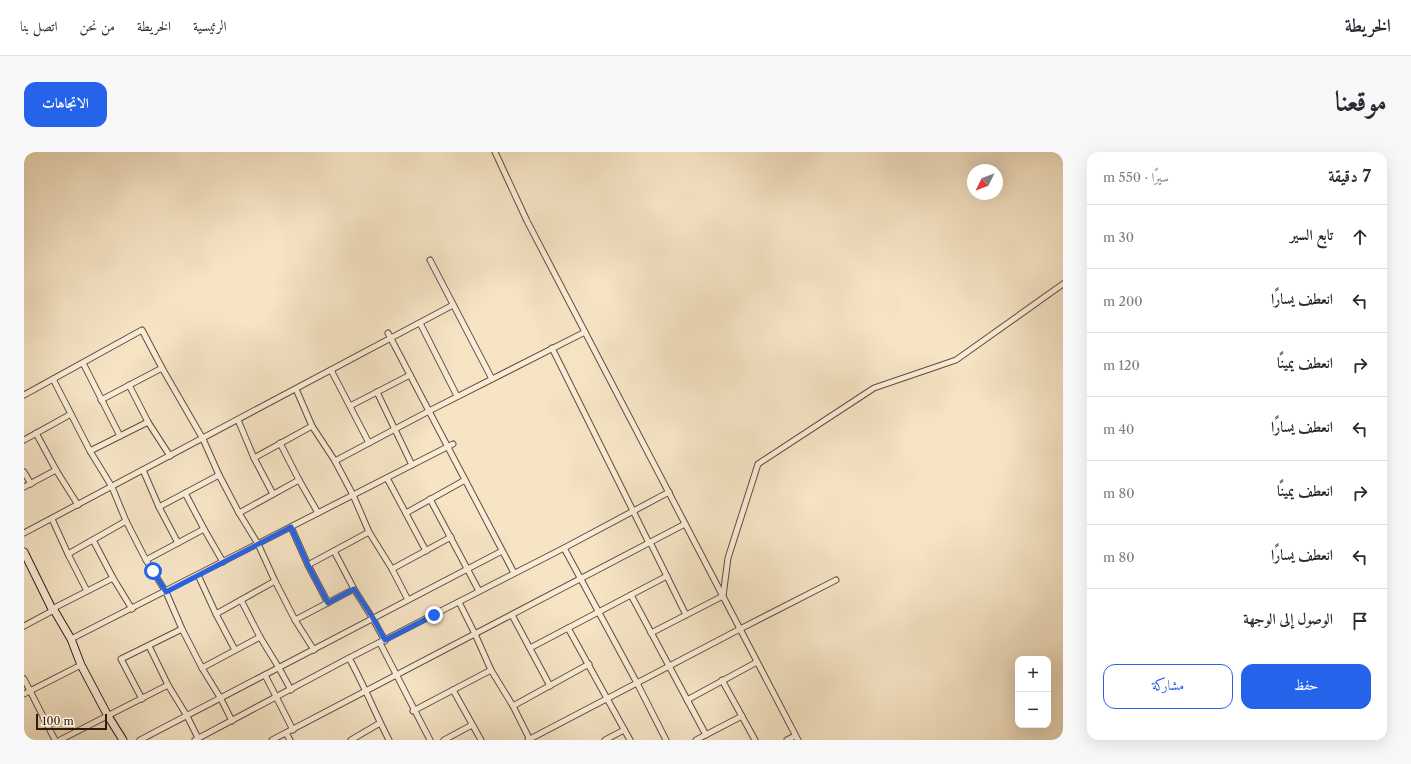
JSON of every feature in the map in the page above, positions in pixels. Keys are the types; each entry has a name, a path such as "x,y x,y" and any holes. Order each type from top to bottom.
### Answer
{"street":[{"path":"495,152 527,221 797,738 787,740"},
{"path":"430,260 492,379"},
{"path":"723,596 728,558 758,464 874,388 956,360 1063,284"},
{"path":"24,533 453,305"},
{"path":"420,323 457,396"},
{"path":"24,395 142,330 203,439 219,475 239,513 258,544 295,620 314,650"},
{"path":"335,461 457,396 585,332"},
{"path":"388,333 429,411 450,445 465,480 514,573"},
{"path":"552,348 686,615"},
{"path":"82,363 120,436"},
{"path":"101,400 162,368"},
{"path":"331,370 369,443"},
{"path":"350,406 410,375"},
{"path":"53,379 90,451 112,487 126,521 146,560 166,592 182,629 232,721"},
{"path":"129,386 148,422 170,456"},
{"path":"296,389 312,426 335,461 353,495 369,532 392,569 408,600"},
{"path":"377,392 412,465"},
{"path":"24,440 71,414"},
{"path":"238,420 254,458 273,494"},
{"path":"90,451 148,422"},
{"path":"254,458 312,426"},
{"path":"36,433 56,470 78,505"},
{"path":"280,443 318,513"},
{"path":"71,639 166,592 450,445"},
{"path":"24,487 56,470"},
{"path":"143,470 159,507 178,543"},
{"path":"24,472 31,484"},
{"path":"159,507 219,475"},
{"path":"387,478 426,551"},
{"path":"239,513 299,480"},
{"path":"406,513 465,480"},
{"path":"149,646 168,685 187,716 197,739 349,658 564,548 669,492"},
{"path":"185,493 204,530 224,562"},
{"path":"430,499 479,591"},
{"path":"52,519 87,591"},
{"path":"68,554 126,521"},
{"path":"272,740 684,524"},
{"path":"291,527 308,565 328,603"},
{"path":"146,560 204,530"},
{"path":"308,565 369,532"},
{"path":"392,569 451,537"},
{"path":"93,540 113,578 132,609"},
{"path":"564,548 666,740"},
{"path":"334,551 354,589 385,640"},
{"path":"140,740 502,551"},
{"path":"24,552 26,564 71,639 81,665 108,716 123,740"},
{"path":"198,575 235,650"},
{"path":"530,648 667,576"},
{"path":"24,626 113,578"},
{"path":"459,602 491,670 513,706 529,740 836,580"},
{"path":"216,614 275,581"},
{"path":"295,620 354,589"},
{"path":"631,595 706,735"},
{"path":"651,633 723,596"},
{"path":"241,600 290,690"},
{"path":"512,615 550,686"},
{"path":"568,628 630,740"},
{"path":"142,699 121,659 182,629"},
{"path":"202,668 260,637"},
{"path":"380,643 397,675 413,711 430,740"},
{"path":"349,658 366,690 389,740"},
{"path":"687,700 757,662"},
{"path":"513,706 589,664"},
{"path":"24,694 81,665"},
{"path":"413,711 491,670"},
{"path":"265,675 293,730"},
{"path":"24,679 55,740"},
{"path":"722,680 755,740"},
{"path":"60,740 168,685"},
{"path":"453,690 481,740"},
{"path":"696,740 742,716"},
{"path":"351,740 380,723"},
{"path":"444,740 472,725"},
{"path":"605,740 624,730"},
{"path":"286,733 290,740"}],"route":[{"path":"153,571 166,592 291,527 308,565 328,603 354,589 385,640 434,615"}]}
